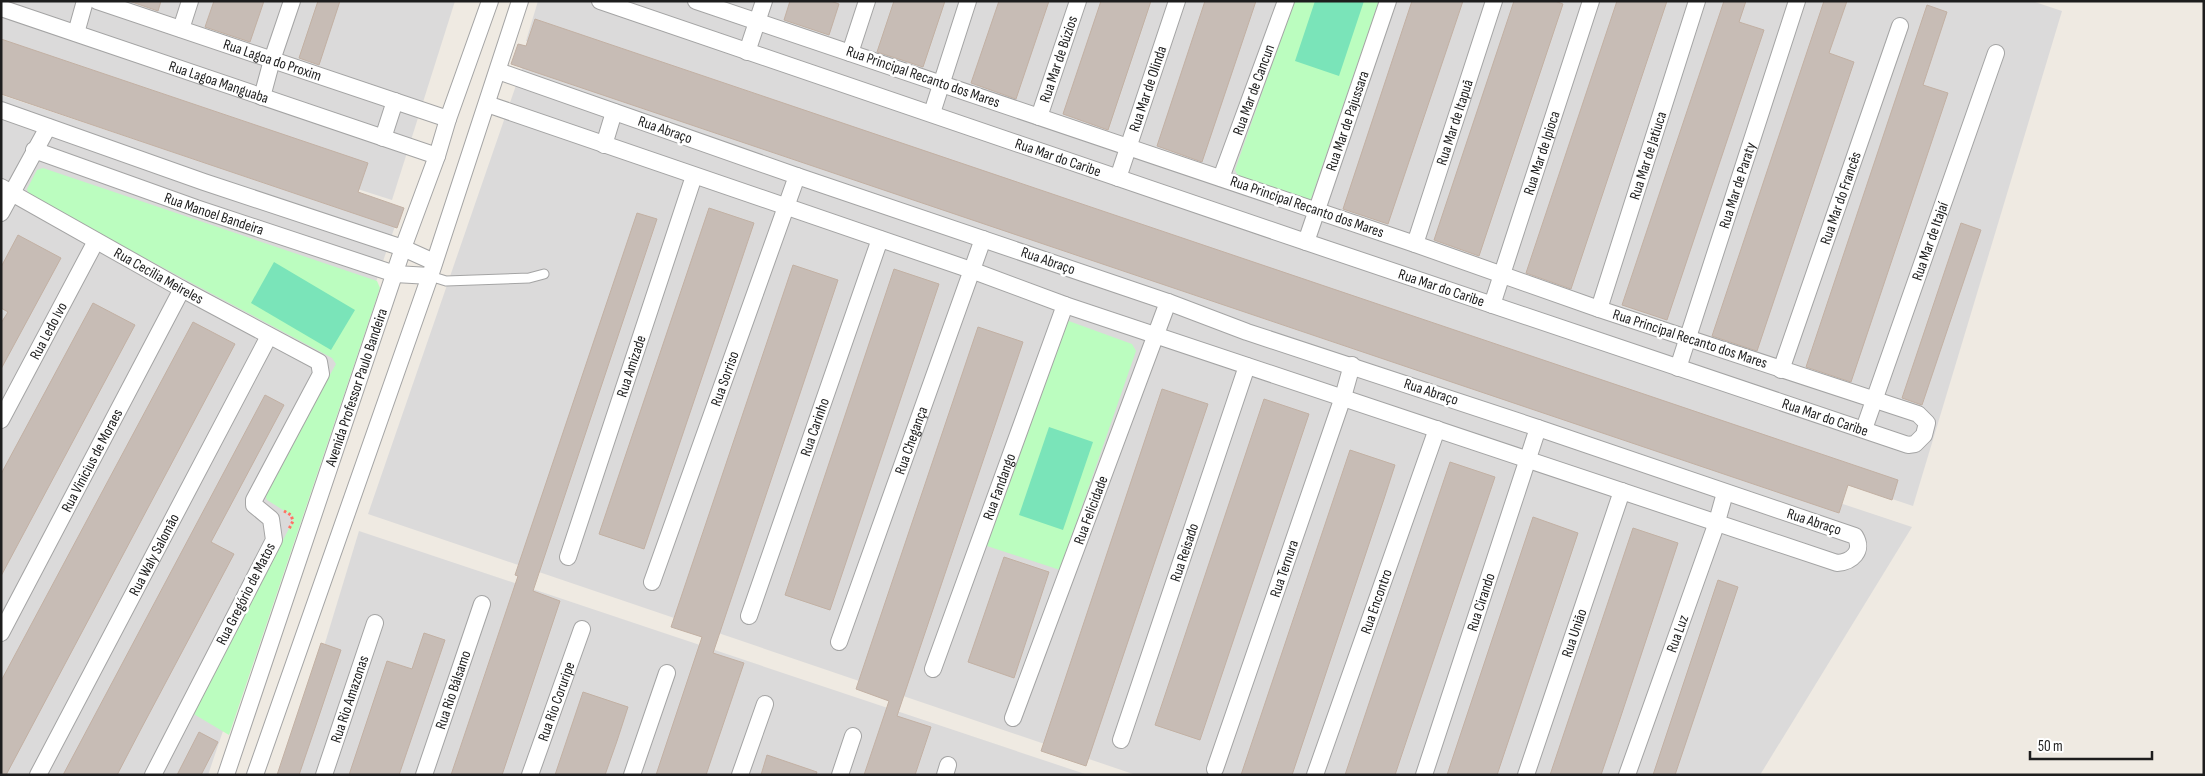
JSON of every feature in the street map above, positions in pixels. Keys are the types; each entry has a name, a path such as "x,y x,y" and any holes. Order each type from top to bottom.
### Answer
{"street":[{"path":"76,33 85,1"},
{"name":"Rua Lagoa do Proxim","path":"97,1 448,119"},
{"path":"181,29 190,1"},
{"path":"262,96 292,1"},
{"name":"Avenida Professor Paulo Bandeira","path":"226,775 403,248 437,156 448,119 490,1"},
{"path":"255,775 432,269 520,1"},
{"name":"Rua Mar do Caribe","path":"600,1 1908,445 1915,444 1924,435 1927,424 1918,414"},
{"name":"Rua Principal Recanto dos Mares","path":"696,1 1415,244 1599,309 1918,414"},
{"path":"746,52 764,1"},
{"path":"850,52 867,1"},
{"path":"932,114 968,1"},
{"name":"Rua Mar de Búzios","path":"1039,117 1078,1"},
{"name":"Rua Mar de Olinda","path":"1118,178 1177,1"},
{"name":"Rua Mar de Cancun","path":"1221,178 1286,1"},
{"name":"Rua Mar de Pajussara","path":"1306,242 1388,1"},
{"name":"Rua Mar de Itapuã","path":"1415,244 1494,1"},
{"name":"Rua Mar de Ipioca","path":"1492,305 1591,1"},
{"name":"Rua Mar de Jatiuca","path":"1599,309 1697,1"},
{"name":"Rua Mar de Paraty","path":"1678,368 1689,339 1797,1"},
{"name":"Rua Lagoa Manguaba","path":"1,8 437,156"},
{"name":"Rua Mar do Francês","path":"1781,370 1900,26"},
{"name":"Rua Mar de Itajaí","path":"1864,429 1996,53"},
{"name":"Rua Abraço","path":"487,104 971,270 1065,305 1529,459 1716,524 1837,563 1846,562 1857,553 1859,546 1856,536 1247,332 1168,302 797,176 498,71"},
{"path":"383,138 395,101"},
{"name":"Rua Manoel Bandeira","path":"1,110 204,182 403,248 432,269"},
{"path":"604,145 614,112"},
{"path":"1,213 6,190 48,127"},
{"name":"Rua Manoel Bandeira","path":"34,150 196,208 395,274 432,269"},
{"name":"Rua Amizade","path":"568,557 694,176"},
{"name":"Rua Sorriso","path":"652,582 797,176"},
{"path":"196,208 204,182"},
{"name":"Rua Cecilia Meireles","path":"6,190 182,289 319,362"},
{"name":"Rua Carinho","path":"749,616 880,239"},
{"name":"Rua Chegança","path":"839,642 982,239"},
{"name":"Rua Ledo Ivo","path":"1,420 96,240"},
{"name":"Rua Vinicius de Moraes","path":"1,632 182,289"},
{"name":"Rua Felicidade","path":"1013,718 1168,302"},
{"name":"Rua Fandango","path":"933,669 1065,305"},
{"name":"Rua Waly Salomão","path":"38,775 269,336"},
{"name":"Rua Gregório de Matos","path":"153,775 274,540 271,519 254,505 254,500 321,374 319,362"},
{"name":"Rua Reisado","path":"1121,740 1247,366"},
{"name":"Rua Ternura","path":"1215,769 1352,366"},
{"name":"Rua Cirando","path":"1424,775 1538,428"},
{"name":"Rua Encontro","path":"1315,775 1437,429"},
{"name":"Rua União","path":"1526,775 1622,491"},
{"name":"Rua Luz","path":"1628,775 1716,524 1725,493"},
{"name":"Rua Rio Bálsamo","path":"424,775 482,604"},
{"name":"Rua Rio Amazonas","path":"324,775 375,623"},
{"name":"Rua Rio Coruripe","path":"530,775 582,629"},
{"path":"632,775 667,673"},
{"path":"740,775 765,704"},
{"path":"840,775 853,736"}],"lane":[{"path":"432,269 446,281 529,278 544,274"}],"shaded area":[{"path":"1,1 455,1 392,200 1,75"},
{"path":"538,1 2032,1 2062,11 1913,506 526,41"},
{"path":"523,65 1912,527 1760,775 1136,775 368,514"},
{"path":"1,95 395,226 208,775 1,775"},
{"path":"359,531 1088,775 285,775"}],"green space":[{"path":"1294,1 1379,1 1311,199 1306,202 1239,178 1235,170"},
{"path":"1315,1 1364,1 1339,76 1295,61"},
{"path":"43,168 377,281 380,288 229,735 192,713 293,521 291,515 267,500 264,492 336,364 332,358 29,196 27,189 37,170"},
{"path":"274,262 355,310 331,350 251,303"},
{"path":"1066,320 1132,344 1136,351 1060,570 984,545"},
{"path":"1049,427 1093,442 1063,530 1019,515"}],"building":[{"path":"129,1 161,1 158,11"},
{"path":"214,1 264,1 250,42 205,27"},
{"path":"318,1 340,1 319,65 299,58"},
{"path":"790,1 831,1 839,4 829,35 784,20"},
{"path":"894,1 945,1 923,67 877,52"},
{"path":"999,1 1049,1 1016,99 971,83"},
{"path":"1101,1 1151,1 1108,130 1063,114"},
{"path":"1205,1 1256,1 1202,162 1157,146"},
{"path":"1412,1 1463,1 1388,224 1343,209"},
{"path":"1514,1 1555,1 1563,4 1479,256 1434,240"},
{"path":"1617,1 1667,1 1571,289 1526,273"},
{"path":"1724,1 1746,1 1739,22 1764,30 1667,320 1622,305"},
{"path":"1824,1 1847,1 1829,53 1854,62 1757,351 1712,336"},
{"path":"1927,5 1947,12 1923,85 1948,93 1851,382 1806,367"},
{"path":"535,19 1898,480 1892,500 1848,485 1839,513 511,64 518,44 526,46"},
{"path":"1,39 368,163 358,192 404,208 397,228 1,94"},
{"path":"709,208 754,223 644,549 599,534"},
{"path":"637,213 657,219 533,591 560,601 502,775 451,775 518,576 515,575"},
{"path":"1961,223 1981,230 1922,405 1902,398"},
{"path":"18,235 61,258 1,369 1,323 8,312 1,308 1,267"},
{"path":"793,265 838,280 713,653 744,663 706,775 656,775 702,637 671,627"},
{"path":"894,269 939,284 830,610 785,595"},
{"path":"93,303 135,325 1,576 1,474"},
{"path":"193,322 235,344 6,775 1,775 1,681"},
{"path":"978,327 1023,342 897,716 931,727 915,775 864,775 889,701 856,689"},
{"path":"1162,389 1208,404 1086,766 1041,751"},
{"path":"265,395 284,405 211,542 234,554 117,775 63,775"},
{"path":"1264,399 1309,414 1200,740 1155,725"},
{"path":"1350,450 1395,465 1292,775 1241,775"},
{"path":"1450,462 1495,477 1395,775 1345,775"},
{"path":"1533,517 1578,533 1497,775 1447,775"},
{"path":"1633,528 1678,543 1619,722 1601,775 1550,775"},
{"path":"1004,557 1049,572 1014,678 968,662"},
{"path":"1718,580 1738,587 1675,775 1653,775"},
{"path":"424,633 445,640 399,775 349,775 387,661 412,669"},
{"path":"321,643 341,650 299,775 277,775"},
{"path":"583,692 628,707 617,741 605,775 555,775"},
{"path":"199,732 218,742 201,775 177,775"},
{"path":"767,755 817,772 816,775 761,775"}]}
